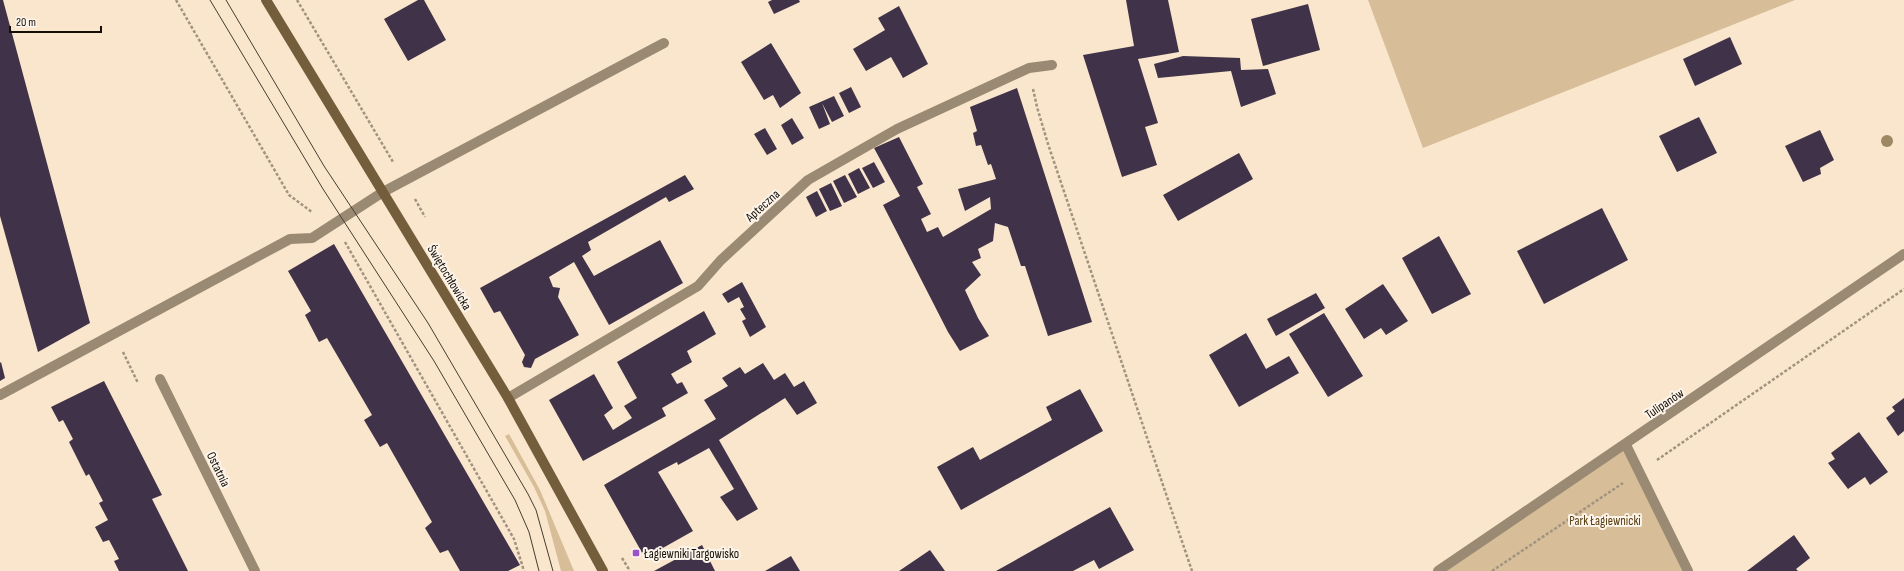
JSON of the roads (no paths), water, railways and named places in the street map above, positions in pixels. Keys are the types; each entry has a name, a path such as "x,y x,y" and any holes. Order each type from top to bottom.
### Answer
{"main road":[{"name":"Świętochłowicka","path":"266,0 508,398 604,571"}],"street":[{"path":"0,395 290,239 312,238 383,192 664,43"},
{"name":"Apteczna","path":"508,398 698,286 721,260 808,180 898,129 1029,68 1052,65"},
{"name":"Tulipanów","path":"1438,571 1626,445 1904,254"},
{"name":"Ostatnia","path":"160,379 255,571"},
{"path":"1626,445 1688,571"}],"tram line":[{"path":"210,0 323,189 434,361 515,500 529,532 539,571"},
{"path":"226,0 324,166 428,323 528,494 536,510 553,571"}],"place":[{"name":"Łagiewniki Targowisko","path":"636,553"}],"park label":[{"name":"Park Łagiewnicki","path":"1605,520"}]}
